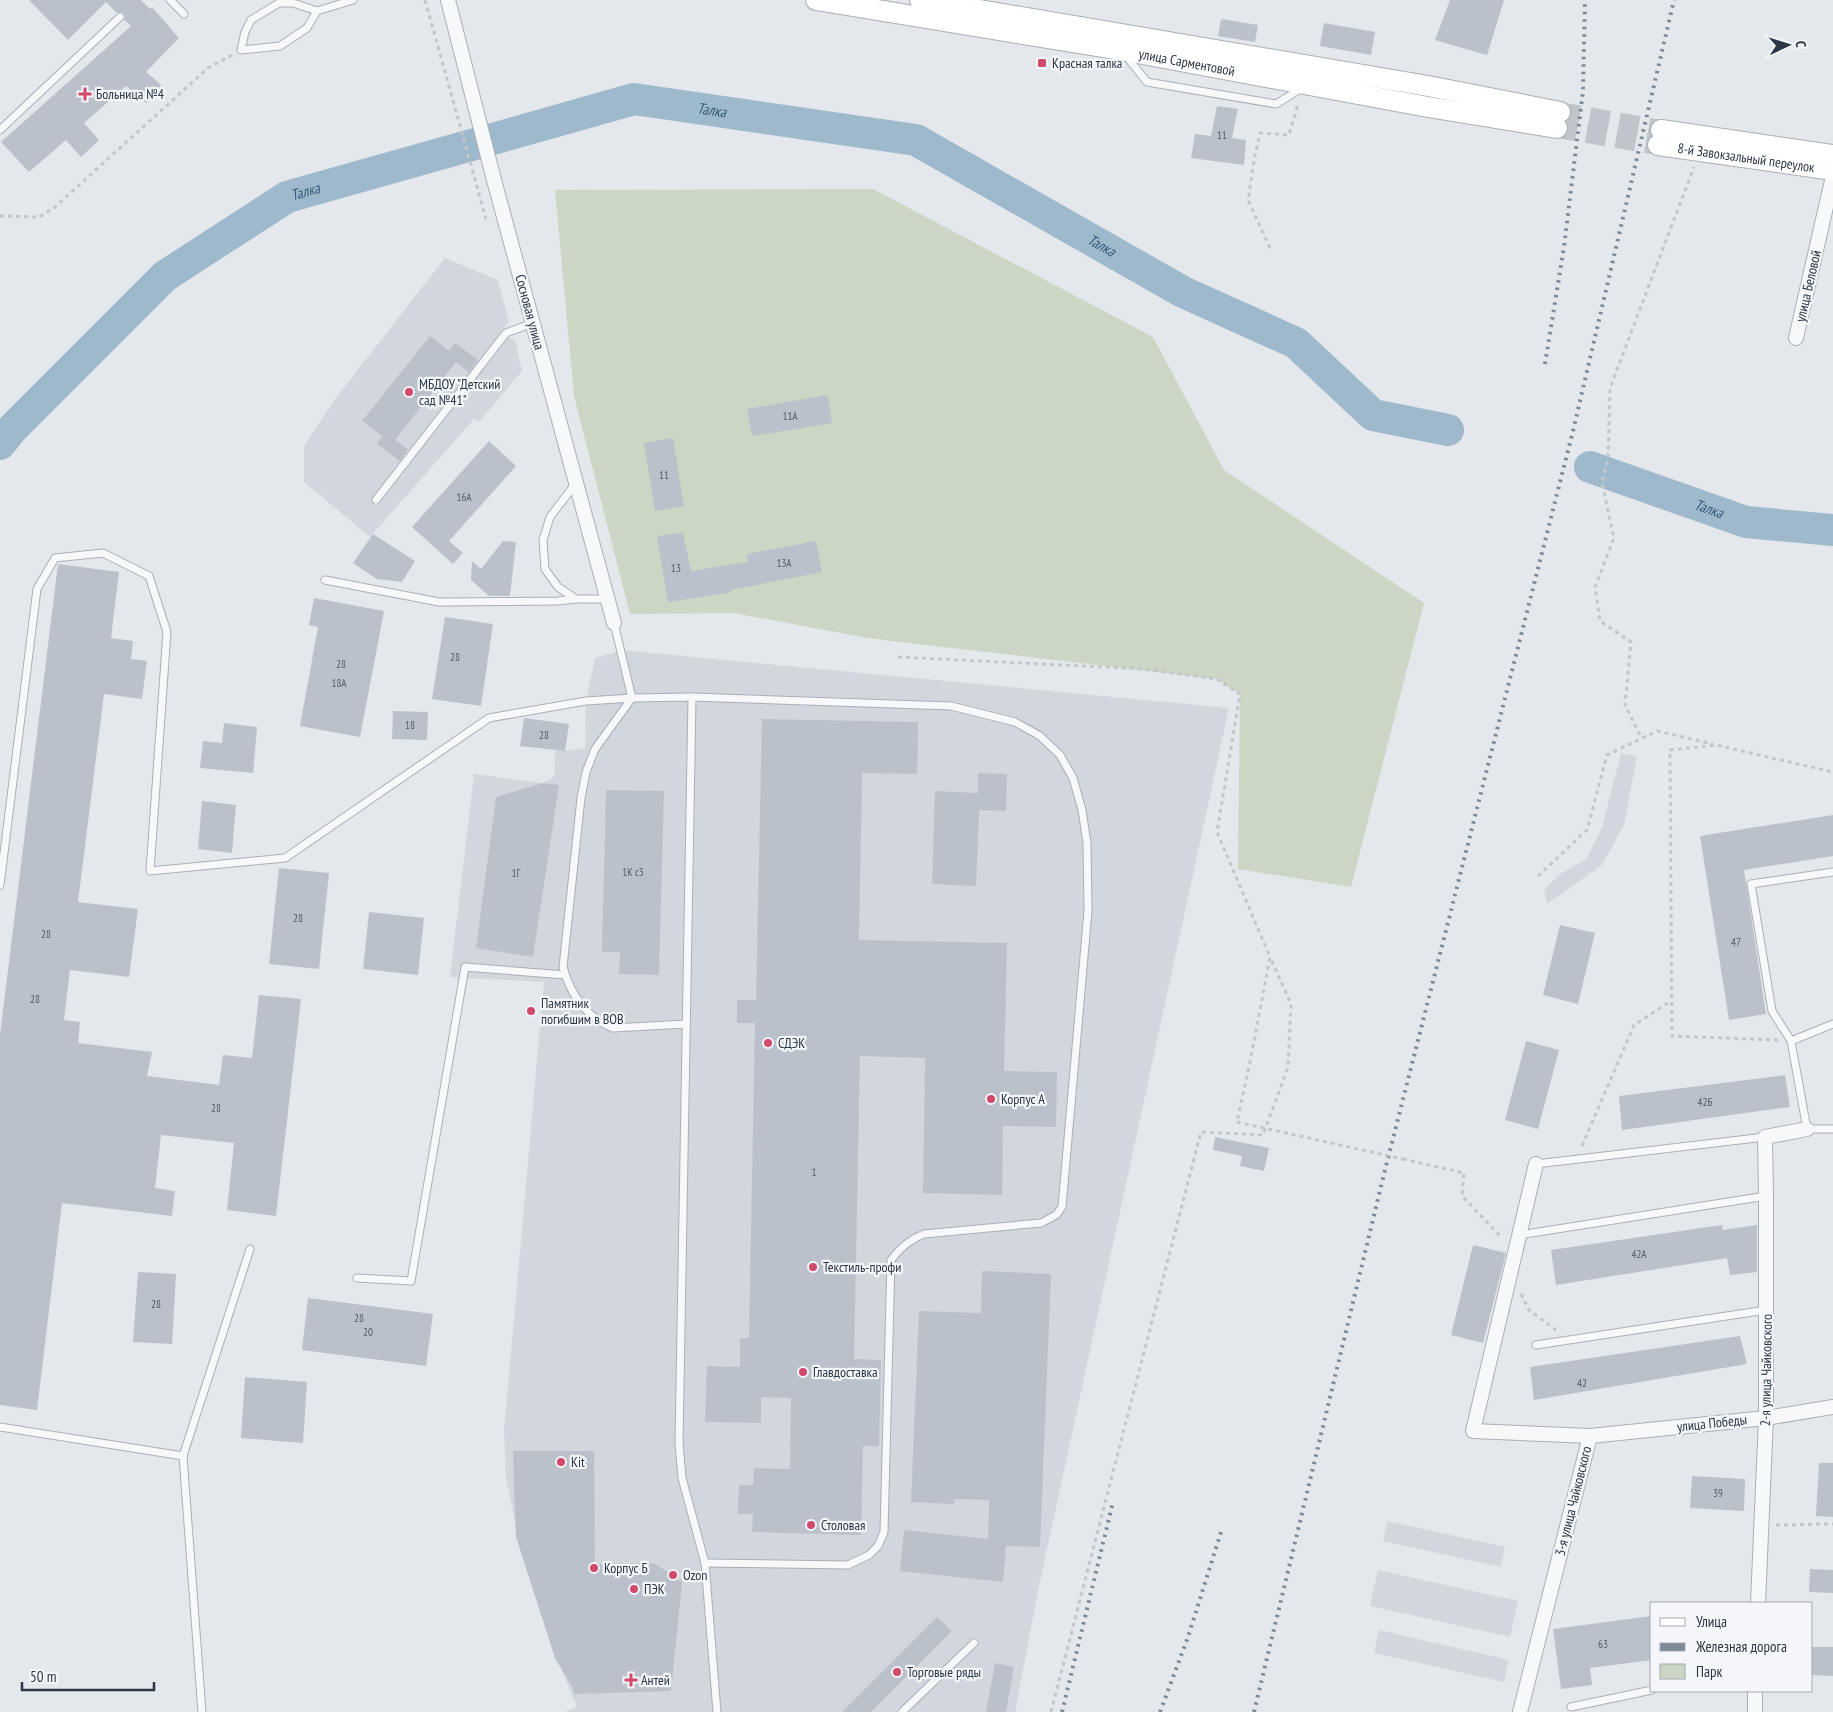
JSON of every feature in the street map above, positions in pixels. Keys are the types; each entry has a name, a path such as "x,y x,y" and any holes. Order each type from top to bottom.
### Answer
{"main road":[{"name":"улица Сарментовой","path":"816,0 1121,50 1304,90 1428,107 1559,120 1428,86 920,0"},
{"path":"1428,86 1428,107"},
{"name":"8-й Завокзальный переулок","path":"1833,155 1660,138 1833,170"}],"street":[{"name":"Сосновая улица","path":"448,0 494,180 614,623"},
{"name":"улица Беловой","path":"1796,338 1833,176"},
{"path":"1765,1137 1807,1129"},
{"name":"2-я улица Чайковского","path":"1758,1602 1766,1418 1765,1137"},
{"name":"3-я улица Чайковского","path":"1520,1712 1590,1436 1473,1431 1536,1164"},
{"name":"улица Победы","path":"1590,1436 1766,1418 1833,1407"},
{"path":"1755,1692 1755,1712"}],"lane":[{"path":"170,0 184,14"},
{"path":"317,11 307,28 280,46 241,50 245,32 252,20 279,3 293,3 317,11 353,0"},
{"path":"0,130 120,17"},
{"path":"1121,50 1148,82 1276,104 1304,90"},
{"path":"376,500 506,333 533,324"},
{"path":"576,483 550,517 543,540 545,569 558,587 576,599"},
{"path":"0,885 37,589 55,558 103,553 150,576 167,632 150,871 285,858 489,718 586,701 692,697 951,706 1014,722 1040,736 1060,755 1072,778 1082,810 1087,843 1088,901 1062,1207 1056,1215 1041,1223 924,1234 913,1238 905,1244 890,1260 884,1532 878,1546 869,1555 848,1565 705,1563"},
{"path":"325,580 439,602 607,599"},
{"path":"614,623 632,698 595,750 586,772 581,798 563,967 567,983 582,1005 604,1024 613,1028 686,1024"},
{"path":"692,697 679,1443 682,1478 705,1563 717,1712"},
{"path":"1833,872 1751,884 1772,1012 1791,1041 1807,1129 1833,1129"},
{"path":"357,1278 411,1281 465,967 565,975"},
{"path":"1791,1041 1833,1024"},
{"path":"1536,1164 1765,1137"},
{"path":"1519,1235 1766,1196"},
{"path":"202,1712 182,1456 250,1249"},
{"path":"1536,1345 1766,1310"},
{"path":"0,1427 182,1456"},
{"path":"902,1712 974,1643"},
{"path":"1571,1707 1650,1690"}],"path":[{"path":"425,0 477,185"},
{"path":"0,216 39,218 55,207 208,68 241,50"},
{"path":"1270,248 1248,200 1255,155 1260,133 1289,135 1304,90"},
{"path":"1640,735 1624,705 1632,642 1600,621 1595,586 1614,538 1602,483 1608,458 1610,388 1695,164"},
{"path":"898,656 1143,669 1217,679 1240,694 1216,832 1291,1004 1288,1066 1263,1135 1201,1132 1051,1712"},
{"path":"1538,876 1587,830 1607,755 1657,731 1833,772"},
{"path":"1716,745 1670,750 1672,1036 1791,1041"},
{"path":"1270,957 1237,1122 1464,1173 1462,1196 1515,1251"},
{"path":"1576,1159 1634,1025 1672,1000"},
{"path":"1510,1271 1529,1310 1571,1340"},
{"path":"1761,1526 1833,1524"}],"shaded area":[{"path":"445,258 498,280 509,322 504,328 508,338 515,339 522,371 479,422 474,419 370,537 304,482 304,446 332,403"},
{"name":"Текстиль-профи","path":"621,650 1229,708 1038,1591 1015,1712 564,1712 577,1707 555,1654 520,1547 506,1478 504,1431 544,982 450,977 474,774 543,783 554,777 555,750 565,751 585,748 586,701 595,658"},
{"path":"1621,753 1637,756 1624,825 1602,865 1547,904 1544,889 1562,873 1586,859 1602,828"},
{"path":"1387,1521 1505,1547 1501,1567 1383,1541"},
{"path":"1378,1570 1518,1601 1510,1637 1370,1606"},
{"path":"1379,1630 1509,1660 1504,1682 1374,1653"}],"green space":[{"path":"873,189 1153,337 1224,470 1424,603 1351,887 1238,869 1240,694 1217,679 867,638 734,613 630,614 574,396 555,190"}],"building":[{"name":"Больница №4","path":"29,0 141,0 150,9 152,7 179,38 146,72 161,85 146,103 126,86 84,123 99,140 81,157 66,140 29,172 1,142 131,26 124,20 125,16 123,13 117,13 106,2 68,40"},
{"path":"1450,0 1504,0 1487,55 1435,40"},
{"path":"1221,19 1258,25 1255,42 1218,36"},
{"path":"1324,23 1375,32 1371,55 1320,46"},
{"path":"1217,106 1238,109 1232,138 1246,140 1244,165 1191,158 1195,134 1211,136"},
{"name":"МБДОУ \"Детский сад №41\"","path":"430,336 449,351 455,343 478,360 469,372 456,362 395,440 408,449 400,461 377,444 382,436 362,421"},
{"path":"828,395 832,423 752,436 747,409"},
{"path":"673,438 684,506 655,511 644,443"},
{"path":"489,441 516,466 449,541 463,553 453,564 412,527"},
{"path":"683,533 691,571 748,562 747,554 816,541 822,572 731,590 732,592 668,602 657,536"},
{"path":"373,534 415,561 402,582 377,579 353,563"},
{"path":"503,541 516,542 510,596 489,596 471,580 472,561 481,569"},
{"path":"58,564 119,572 111,638 133,641 131,659 147,661 142,699 104,694 78,902 138,909 129,977 70,970 64,1020 80,1022 78,1043 152,1052 147,1076 219,1085 223,1055 252,1058 259,995 301,999 276,1216 227,1210 234,1143 161,1135 155,1188 175,1191 172,1216 62,1203 37,1410 0,1405 0,1035"},
{"path":"314,598 384,611 360,737 300,726 318,627 309,625"},
{"path":"445,617 493,624 481,706 432,699"},
{"path":"393,711 428,712 427,740 392,739"},
{"path":"524,718 569,724 565,751 520,746"},
{"name":"Корпус А","path":"762,719 918,722 917,774 862,773 859,940 1007,943 1004,1071 1057,1072 1056,1127 1003,1126 1002,1195 923,1193 925,1058 860,1056 854,1359 881,1360 879,1446 863,1446 861,1535 752,1532 753,1514 738,1514 739,1485 753,1485 754,1468 790,1469 791,1398 761,1397 761,1423 705,1422 707,1366 740,1367 740,1338 749,1338 755,1023 737,1023 737,1000 756,1000"},
{"path":"224,723 257,727 253,773 200,768 203,741 222,743"},
{"path":"978,773 1007,774 1006,811 979,810 976,886 932,884 935,791 978,793"},
{"path":"543,783 559,785 533,957 476,948 496,797"},
{"path":"606,790 664,791 659,975 619,974 620,952 602,952"},
{"path":"202,801 236,805 232,853 198,849"},
{"path":"1833,815 1833,856 1744,870 1766,1014 1729,1020 1700,836"},
{"path":"279,868 329,873 319,969 269,964"},
{"path":"369,912 424,918 418,975 363,969"},
{"path":"1560,925 1595,933 1578,1004 1543,995"},
{"path":"1526,1041 1559,1050 1538,1129 1505,1120"},
{"path":"1785,1075 1790,1107 1622,1130 1619,1096"},
{"path":"1215,1137 1269,1148 1264,1171 1240,1166 1242,1156 1213,1150"},
{"path":"1722,1225 1723,1230 1757,1225 1757,1272 1730,1275 1727,1258 1556,1285 1551,1250"},
{"path":"1473,1245 1506,1253 1483,1343 1451,1335"},
{"path":"982,1271 1051,1274 1040,1547 1006,1546 1003,1582 900,1571 904,1530 988,1539 989,1500 954,1499 954,1504 911,1502 919,1311 981,1313"},
{"path":"138,1272 176,1274 172,1344 133,1342"},
{"path":"308,1298 433,1314 426,1366 302,1350"},
{"path":"1740,1336 1747,1364 1534,1400 1530,1367"},
{"path":"245,1377 307,1382 303,1443 241,1438"},
{"name":"Корпус Б","path":"513,1451 594,1451 595,1564 654,1563 682,1582 671,1691 574,1694 573,1688 555,1658 516,1537"},
{"path":"1819,1463 1833,1463 1833,1517 1816,1516"},
{"path":"1692,1476 1745,1479 1744,1511 1690,1508"},
{"path":"1810,1569 1833,1570 1833,1593 1809,1592"},
{"path":"1650,1616 1650,1660 1590,1668 1592,1685 1561,1689 1553,1629"},
{"name":"Торговые ряды","path":"937,1617 952,1631 871,1712 842,1712"},
{"path":"1813,1647 1833,1647 1833,1676 1813,1675"},
{"name":"Торговые ряды","path":"995,1663 1014,1667 1006,1712 986,1712"}],"waterway":[{"name":"Талка","path":"0,444 13,428 165,276 287,197 634,99 916,140 1183,292 1296,343 1373,415 1448,430"},
{"name":"Талка","path":"1590,467 1746,522 1833,530"}],"tunnel":[{"path":"1560,112 1661,130"},
{"path":"1557,128 1658,145"}],"railway":[{"path":"1545,364 1564,247 1583,91 1585,0"},
{"path":"1254,1712 1384,1174 1573,431 1674,0"},
{"path":"1062,1712 1113,1502"},
{"path":"1160,1712 1188,1637 1221,1532"}],"place":[{"name":"Красная талка","path":"1042,63"},
{"name":"Больница №4","path":"85,94"},
{"name":"МБДОУ \"Детский сад №41\"","path":"409,392"},
{"name":"Памятник погибшим в ВОВ","path":"531,1011"},
{"name":"СДЭК","path":"768,1043"},
{"name":"Корпус А","path":"991,1099"},
{"name":"Текстиль-профи","path":"813,1267"},
{"name":"Главдоставка","path":"803,1372"},
{"name":"Kit","path":"561,1462"},
{"name":"Столовая","path":"811,1525"},
{"name":"Корпус Б","path":"594,1568"},
{"name":"Ozon","path":"673,1575"},
{"name":"ПЭК","path":"634,1589"},
{"name":"Торговые ряды","path":"897,1672"},
{"name":"Антей","path":"631,1680"}]}
